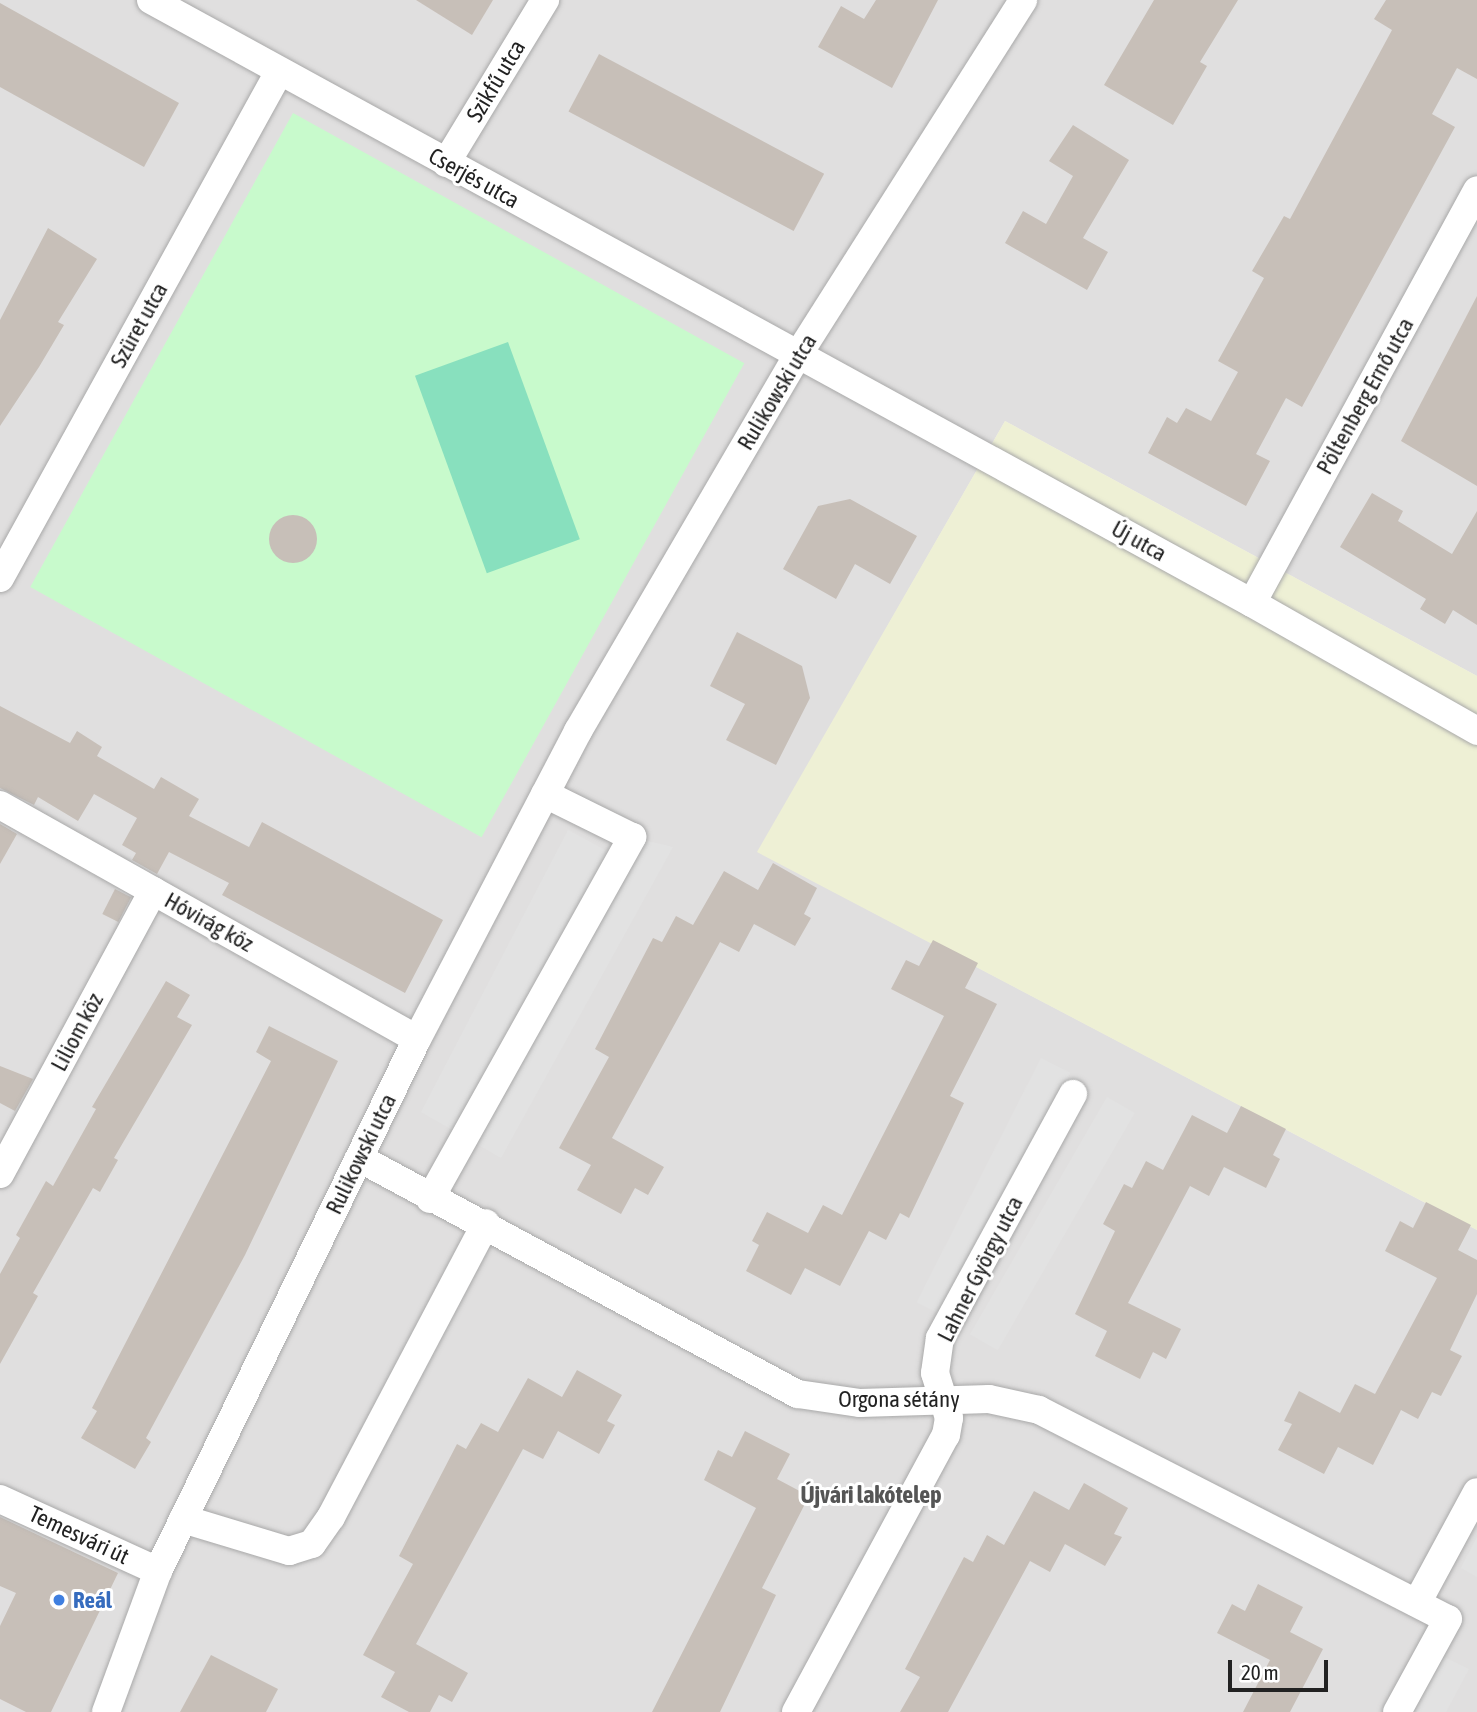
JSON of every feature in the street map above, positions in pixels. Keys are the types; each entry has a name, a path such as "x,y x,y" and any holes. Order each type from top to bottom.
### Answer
{"street":[{"name":"Cserjés utca","path":"151,0 798,355"},
{"name":"Szikfű utca","path":"446,163 545,0"},
{"name":"Rulikowski utca","path":"106,1712 158,1572 183,1519 417,1039 545,794 798,355 1023,0"},
{"name":"Szüret utca","path":"0,578 279,72"},
{"name":"Pöltenberg Ernő utca","path":"1252,603 1477,190"},
{"name":"Új utca","path":"798,355 1252,603 1477,731"},
{"path":"430,1199 632,837 545,794"},
{"name":"Hóvirág köz","path":"0,805 417,1039"},
{"name":"Liliom köz","path":"0,1174 153,891"},
{"name":"Lahner György utca","path":"796,1712 946,1435 949,1418 935,1373 940,1338 1073,1094"},
{"name":"Orgona sétány","path":"359,1158 430,1199 486,1223 798,1394 860,1403 989,1399 1039,1410 1448,1619 1397,1712"},
{"path":"183,1519 289,1551 312,1544 331,1517 486,1223"},
{"path":"1417,1603 1477,1492"},
{"name":"Temesvári út","path":"0,1499 158,1572"}],"shaded area":[{"path":"0,0 1477,0 1477,676 1005,421 758,852 1477,1230 1477,1712 0,1712"},
{"path":"568,830 620,858 632,837 673,847 501,1158 421,1112"},
{"path":"1041,1058 1070,1073 946,1317 917,1302"},
{"path":"1107,1097 1135,1113 998,1350 970,1334"},
{"path":"1477,1537 1477,1577 1461,1568"},
{"path":"1440,1655 1469,1669 1446,1712 1410,1712"}],"green space":[{"path":"293,113 744,363 482,837 30,587"},
{"path":"508,342 580,539 487,573 415,376"},
{"path":"1005,421 1477,676 1477,1230 757,852"}],"building":[{"path":"416,0 493,0 472,35"},
{"path":"876,0 938,0 892,88 818,47 841,6 864,19"},
{"path":"1154,0 1238,0 1200,62 1207,66 1173,125 1104,85"},
{"path":"1386,0 1477,0 1477,79 1457,68 1432,114 1455,127 1302,407 1286,398 1256,454 1270,461 1246,506 1148,453 1167,417 1177,423 1186,408 1211,421 1238,372 1218,361 1264,278 1252,271 1284,216 1290,219 1392,30 1374,19"},
{"path":"0,3 179,103 144,167 0,87"},
{"path":"599,54 824,174 794,231 568,111"},
{"path":"1073,125 1129,160 1083,238 1108,252 1087,290 1005,243 1023,211 1046,224 1073,176 1049,161"},
{"path":"48,228 97,259 58,322 64,325 0,426 0,320"},
{"path":"1477,296 1477,486 1401,441"},
{"path":"1372,493 1403,511 1398,521 1452,554 1477,511 1477,625 1453,610 1445,624 1420,609 1426,599 1340,547"},
{"path":"850,499 917,536 890,584 855,564 836,599 783,569 818,506"},
{"path":"293,515 310,522 317,539 310,556 293,563 276,556 269,539 276,522"},
{"path":"737,632 802,666 810,698 776,765 726,740 745,704 710,686"},
{"path":"0,706 70,743 77,731 102,747 97,756 154,789 161,777 199,799 189,816 249,847 262,822 443,920 405,993 222,895 229,883 169,852 157,874 132,860 136,853 122,845 137,818 94,794 78,821 38,797 34,805 0,788"},
{"path":"0,824 17,834 0,864"},
{"path":"773,863 817,888 804,914 811,918 795,946 754,924 739,952 720,942 612,1138 664,1167 648,1195 635,1188 621,1214 577,1190 591,1165 559,1148 609,1057 595,1049 653,938 662,942 676,916 693,925 724,871 758,890"},
{"path":"115,889 131,897 118,922 102,914"},
{"path":"933,940 978,963 965,988 997,1004 950,1096 964,1103 909,1218 900,1213 886,1240 869,1231 840,1286 805,1268 791,1295 746,1271 759,1245 752,1241 767,1212 808,1233 823,1205 842,1215 944,1016 891,989 906,960 919,966"},
{"path":"166,981 190,995 177,1017 192,1025 114,1158 118,1160 100,1192 93,1188 33,1293 38,1296 0,1364 0,1274 20,1238 16,1235 46,1181 53,1186 96,1109 92,1107"},
{"path":"269,1026 338,1061 245,1255 146,1438 151,1442 135,1469 81,1438 97,1411 92,1408 271,1061 256,1052"},
{"path":"0,1066 33,1079 15,1111 0,1103"},
{"path":"1241,1106 1286,1129 1273,1155 1280,1159 1266,1188 1224,1167 1209,1196 1190,1186 1128,1303 1181,1329 1166,1359 1153,1352 1140,1379 1095,1356 1107,1331 1075,1314 1115,1231 1103,1224 1124,1184 1132,1188 1146,1161 1163,1170 1192,1115 1227,1133"},
{"path":"1426,1202 1471,1225 1458,1250 1477,1260 1477,1294 1450,1350 1462,1356 1441,1396 1432,1392 1418,1419 1401,1410 1373,1465 1338,1447 1324,1474 1278,1450 1292,1424 1284,1421 1299,1391 1340,1413 1355,1384 1375,1394 1437,1278 1385,1251 1400,1221 1413,1228"},
{"path":"577,1370 622,1395 607,1421 615,1425 599,1454 558,1431 543,1459 523,1449 416,1644 468,1673 452,1702 439,1695 430,1712 409,1712 381,1697 395,1672 363,1655 413,1564 399,1556 457,1444 466,1449 481,1423 498,1432 528,1378 562,1397"},
{"path":"745,1431 790,1454 777,1479 809,1496 762,1588 776,1595 720,1712 652,1712 756,1508 704,1480 718,1450 732,1457"},
{"path":"1084,1483 1128,1508 1114,1534 1122,1537 1105,1566 1065,1544 1050,1572 1030,1561 948,1712 900,1712 920,1677 905,1669 964,1557 973,1562 987,1535 1004,1545 1034,1491 1069,1510"},
{"name":"Reál","path":"0,1517 118,1573 51,1712 26,1712 0,1699 0,1626 16,1593 0,1586"},
{"path":"1258,1584 1303,1607 1290,1632 1323,1649 1290,1712 1243,1712 1270,1660 1217,1633 1232,1604 1245,1611"},
{"path":"211,1655 278,1689 266,1712 180,1712"}],"place":[{"name":"Reál","path":"59,1600"}],"district":[{"name":"Újvári lakótelep","path":"871,1495"}]}
